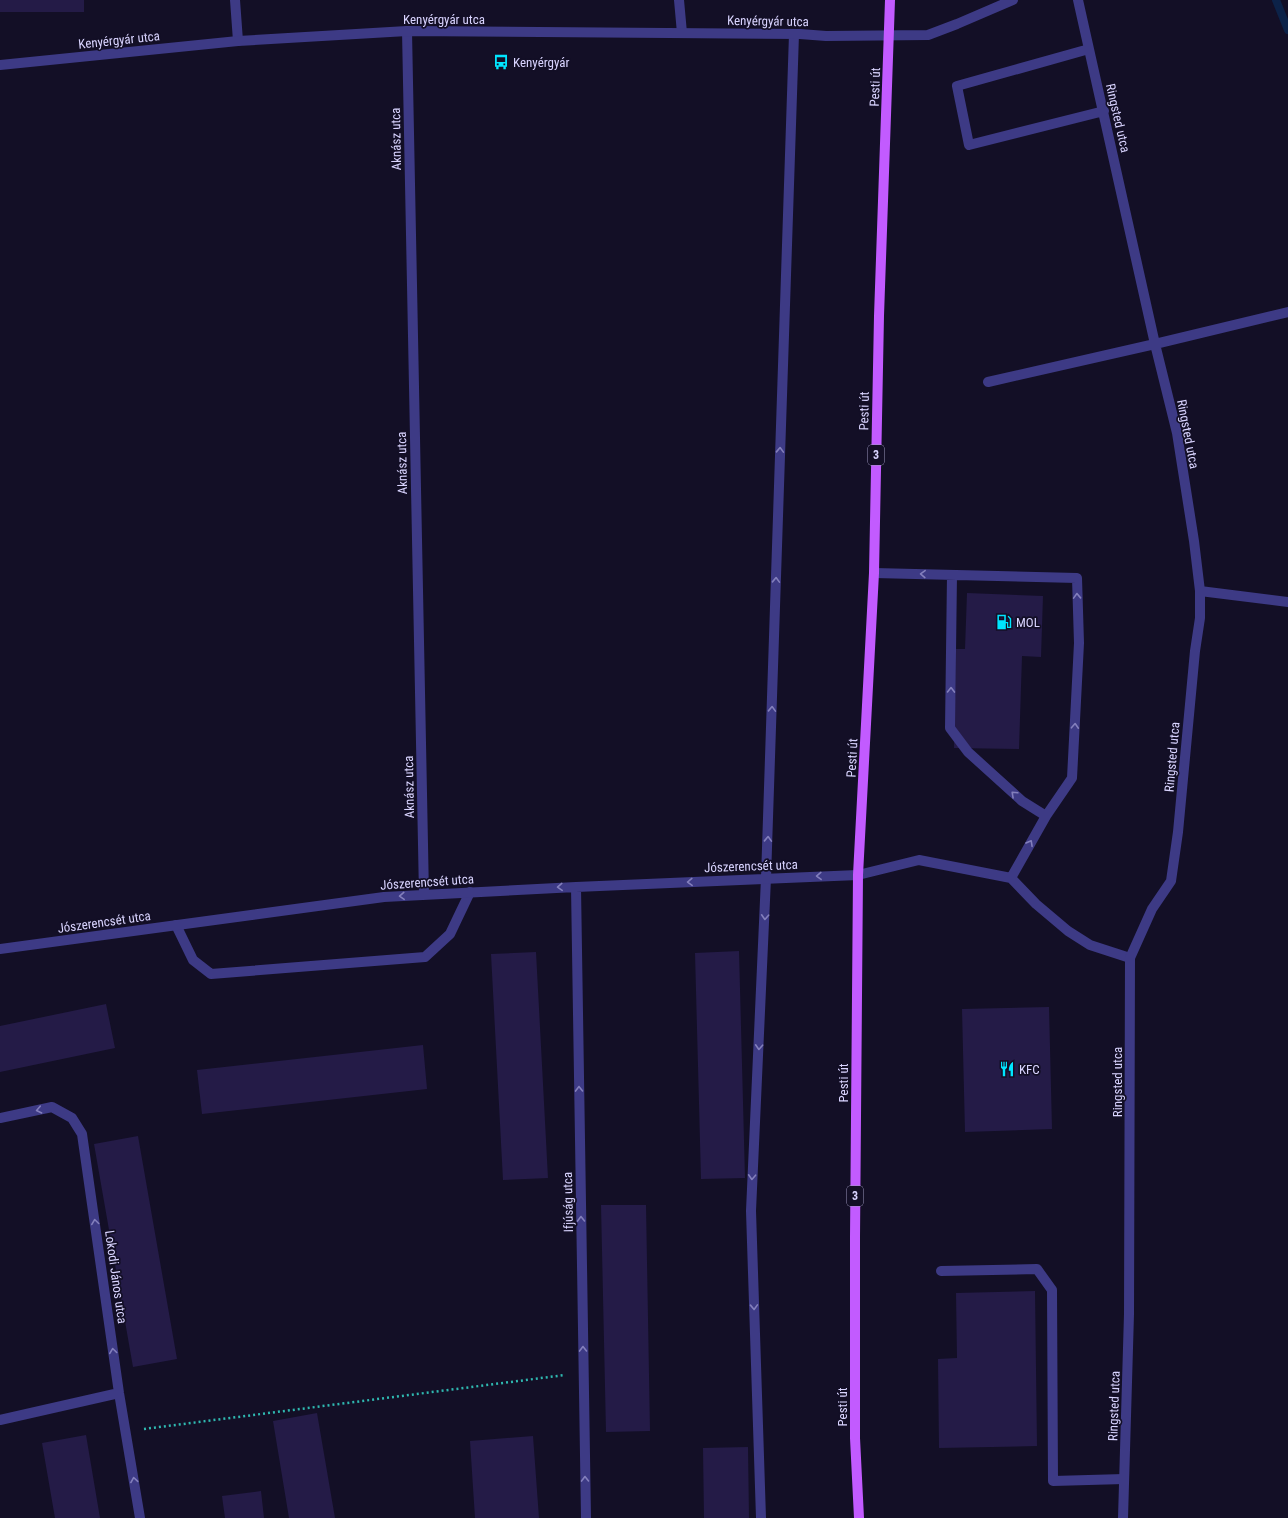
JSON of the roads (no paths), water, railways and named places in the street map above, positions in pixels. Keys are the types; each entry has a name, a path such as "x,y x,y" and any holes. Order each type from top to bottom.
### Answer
{"main road":[{"name":"Pesti út","path":"859,1518 855,1438 858,874 874,573 879,316 890,0"}],"street":[{"path":"235,0 238,41"},
{"path":"679,0 682,33"},
{"name":"Kenyérgyár utca","path":"0,65 238,41 407,31 794,34 826,36 928,34 958,24 1012,0"},
{"name":"Ringsted utca","path":"1078,0 1176,433 1194,541 1200,591 1200,618 1195,651 1178,832 1171,882 1152,909 1130,958 1129,1314 1123,1518"},
{"name":"Aknász utca","path":"407,31 424,895"},
{"path":"761,1518 751,1211 766,878 794,34"},
{"path":"1089,49 957,86 969,144 1104,111"},
{"path":"988,382 1288,312"},
{"path":"874,573 1077,578 1079,643 1072,778 1046,816 1011,878 1036,904 1068,931 1090,945 1130,958"},
{"path":"952,575 950,728 968,752 1022,801 1046,816"},
{"path":"1200,591 1288,602"},
{"name":"Jószerencsét utca","path":"0,949 384,897 576,886 858,874 919,860 1011,878"},
{"name":"Ifjúság utca","path":"576,886 586,1518"},
{"path":"176,925 193,960 211,974 426,957 450,934 470,892"},
{"name":"Lokodi János utca","path":"0,1118 52,1107 72,1118 82,1134 119,1393 140,1518"},
{"path":"941,1271 1037,1269 1052,1290 1053,1482 1124,1480"},
{"path":"0,1420 119,1393"}],"waterway":[{"path":"1276,0 1288,30"}],"place":[{"name":"Kenyérgyár","path":"501,62"},
{"name":"MOL","path":"1004,622"},
{"name":"KFC","path":"1007,1069"}]}
